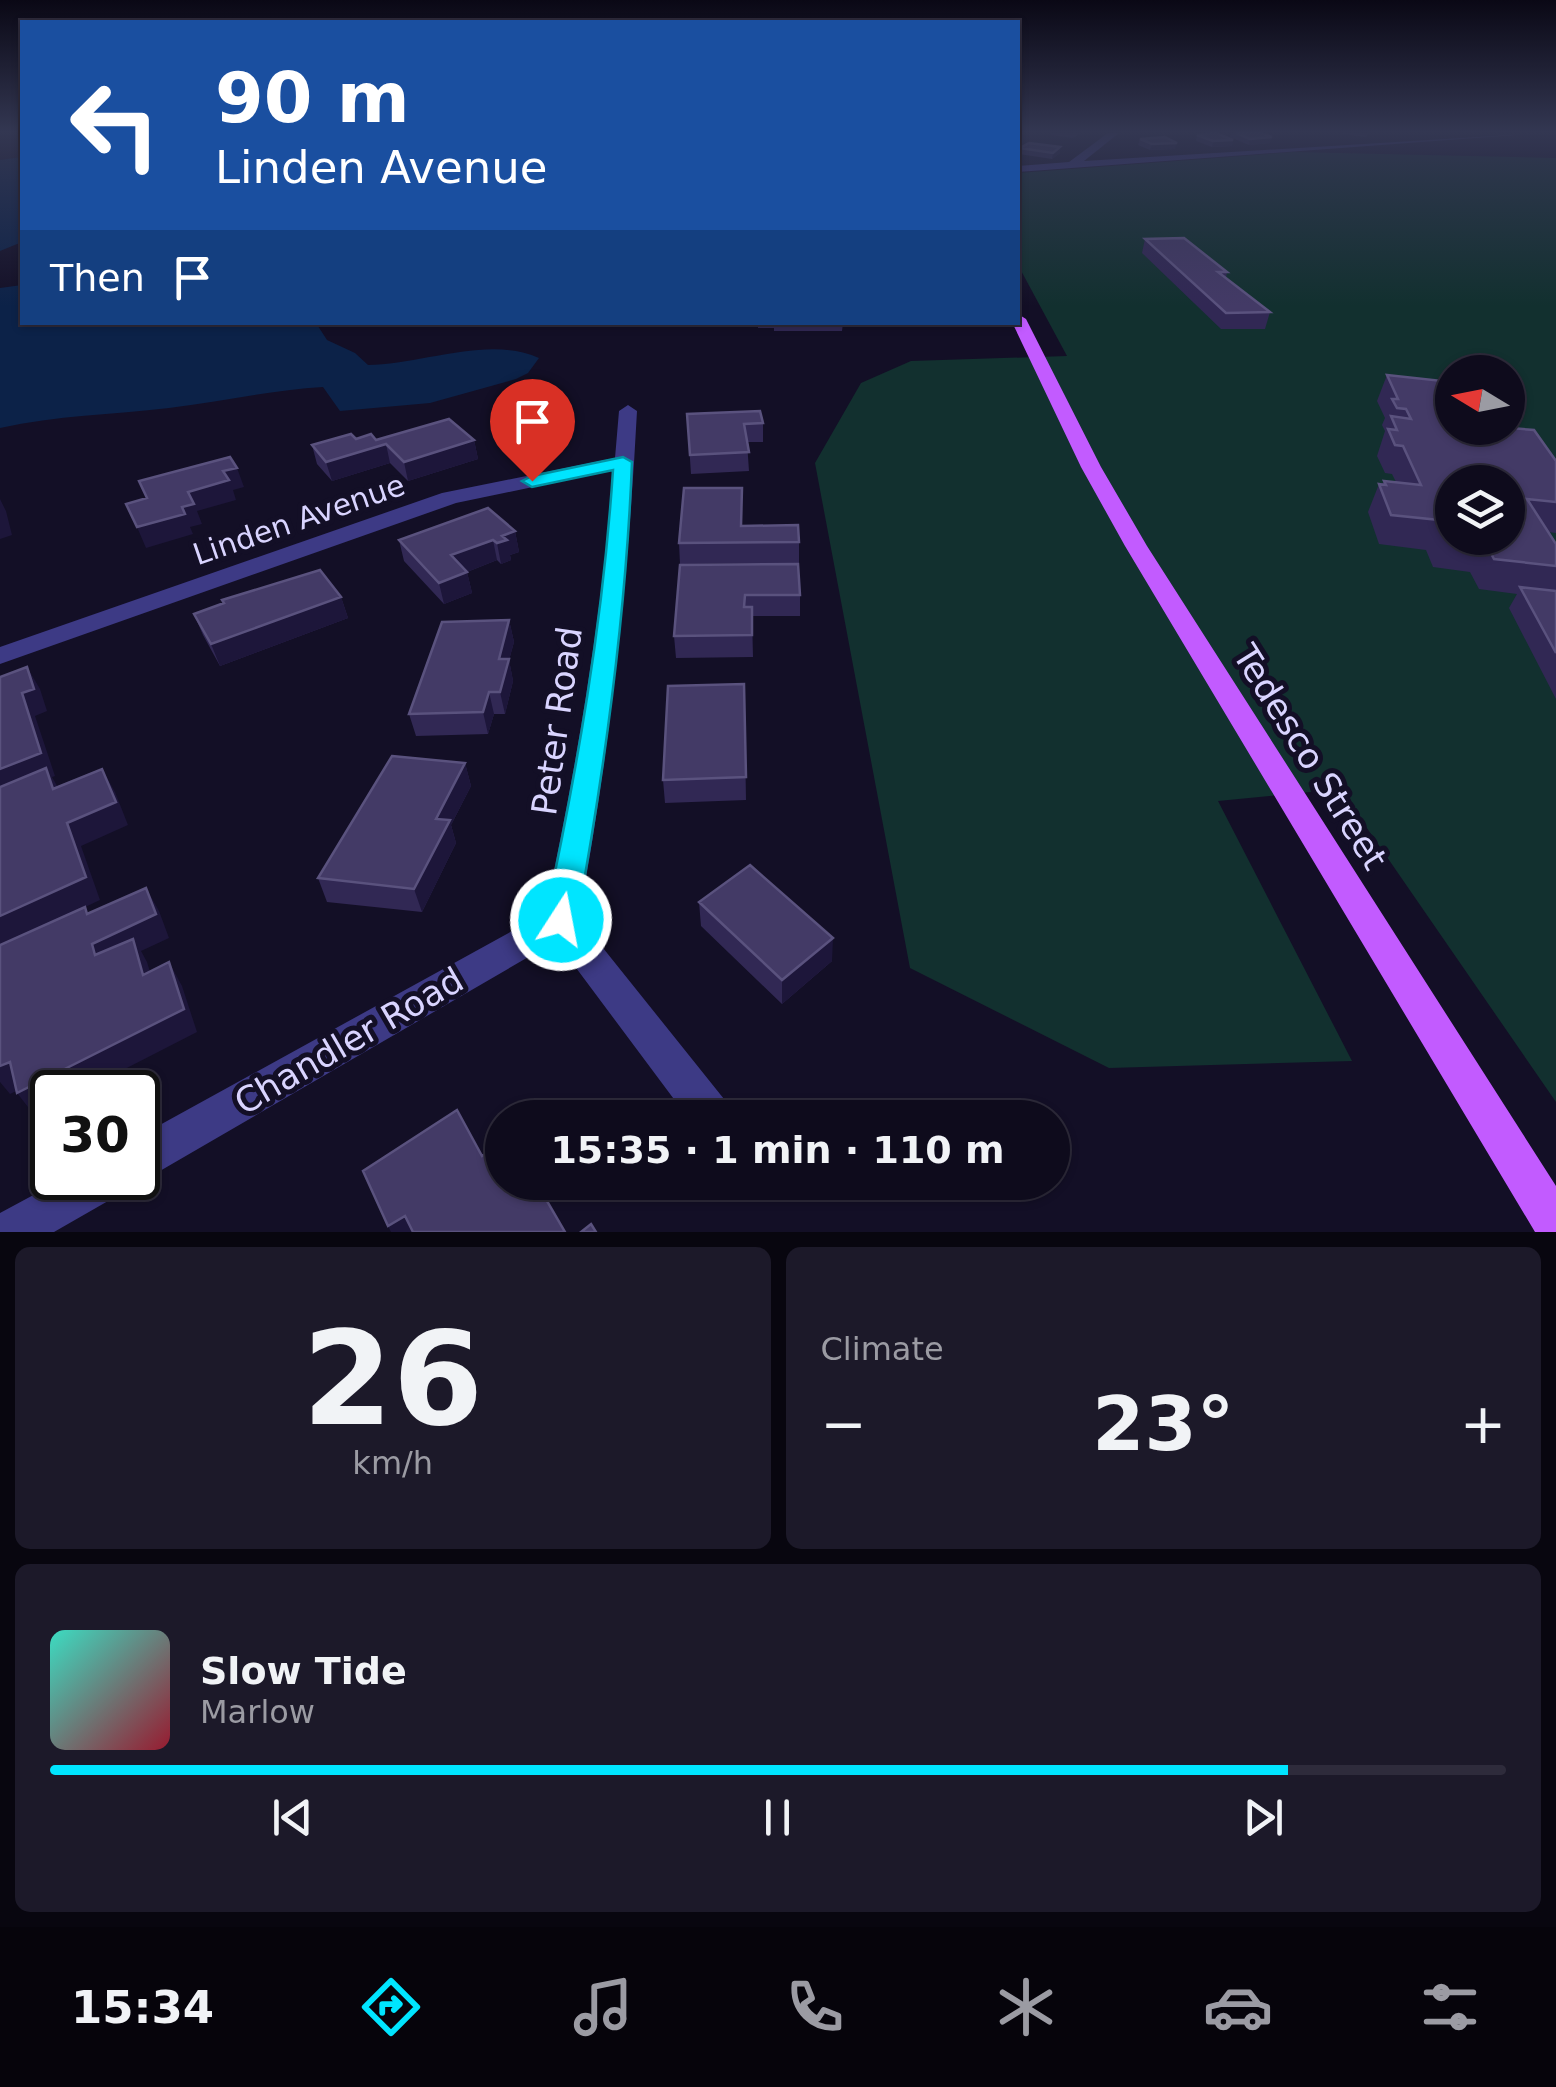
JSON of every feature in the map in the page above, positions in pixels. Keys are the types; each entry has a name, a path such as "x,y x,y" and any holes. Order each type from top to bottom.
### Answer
{"main road":[{"name":"Tedesco Street","path":"1020,323 1091,467 1136,546 1556,1226"}],"street":[{"name":"Peter Road","path":"561,920 591,770 617,567 628,411"},
{"name":"Linden Avenue","path":"0,656 450,498 623,462"},
{"path":"561,920 700,1100"},
{"name":"Chandler Road","path":"160,1148 561,920"},
{"path":"10,1232 67,1200"}],"green space":[{"path":"1020,190 1556,190 1556,1102 1340,789 1218,801 1352,1061 1109,1068 910,968 815,463 861,383 911,361 1067,356 1020,269"}],"water":[{"path":"0,190 20,190 20,243 0,251"},
{"path":"20,285 20,325 317,325 327,340 355,353 368,365 498,349 539,358 528,373 516,379 430,403 340,411 323,387 0,428 0,288"}],"building":[{"path":"1184,238 1227,272 1218,272 1270,312 1226,313 1145,239"},
{"path":"1387,375 1435,380 1435,445 1525,445 1525,429 1534,430 1556,461 1556,502 1527,499 1556,544 1556,566 1494,559 1492,555 1525,555 1525,465 1435,465 1435,520 1391,515 1379,484 1386,485 1384,481 1421,485 1403,446 1395,445 1388,429 1397,430 1391,416 1411,419 1406,409 1397,408 1392,399 1398,399"},
{"path":"521,401 530,407 503,415 495,409"},
{"path":"760,411 763,423 744,424 749,452 690,455 687,414"},
{"path":"449,419 474,440 404,462 386,444 326,462 312,445 351,434 356,439 371,434 376,440"},
{"path":"230,457 237,468 223,471 229,480 188,492 194,504 182,507 185,514 137,527 126,504 147,498 139,481"},
{"path":"684,488 742,488 741,526 798,525 799,542 679,543"},
{"path":"488,508 515,531 502,536 507,540 493,540 451,555 467,572 439,583 399,540"},
{"path":"798,564 800,595 745,595 744,607 752,607 752,635 674,636 680,565"},
{"path":"320,570 341,597 211,644 194,614 224,603 222,600"},
{"path":"1520,587 1556,591 1556,653"},
{"path":"509,620 499,659 509,659 500,692 489,692 483,712 409,714 442,622"},
{"path":"27,667 34,689 22,693 41,753 0,769 0,677"},
{"path":"744,684 746,777 663,780 668,686"},
{"path":"392,756 465,763 436,819 450,820 414,889 318,878"},
{"path":"46,768 53,789 102,769 116,802 67,823 86,877 0,916 0,787"},
{"path":"750,865 833,938 782,980 699,902"},
{"path":"146,888 156,914 92,944 95,955 133,939 143,975 169,962 184,1009 63,1070 30,1070 30,1086 17,1093 10,1062 0,1066 0,945 85,907 87,914"},
{"path":"457,1110 482,1156 485,1154 485,1200 546,1200 565,1232 413,1232 405,1216 388,1226 363,1171"}],"route":[{"path":"532,481 623,462 617,567 591,770 561,920"}]}
